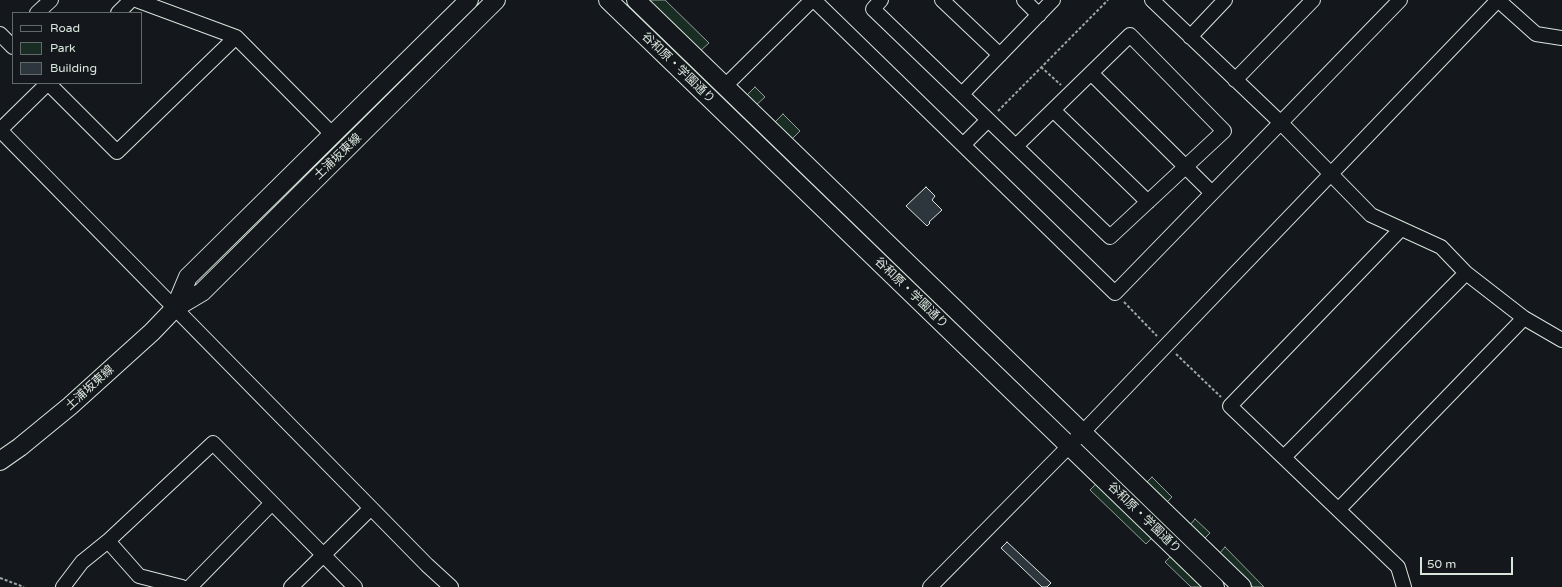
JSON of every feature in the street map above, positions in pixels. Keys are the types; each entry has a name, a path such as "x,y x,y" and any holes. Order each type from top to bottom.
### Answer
{"main road":[{"name":"土浦坂東線","path":"175,308 188,277 469,0"},
{"name":"土浦坂東線","path":"0,461 20,447 70,406 152,332 175,308 202,292 496,0"},
{"name":"谷和原・学園通り","path":"608,0 1214,587"},
{"name":"谷和原・学園通り","path":"636,0 1242,587"}],"street":[{"path":"38,12 51,0"},
{"path":"119,12 131,0"},
{"path":"136,0 236,37 332,134"},
{"path":"725,86 813,0 1115,293 1400,0"},
{"path":"881,0 873,9 1110,237 1224,131 1130,35 1016,146"},
{"path":"942,0 1000,55"},
{"path":"1024,0 1039,15"},
{"path":"962,94 1053,0"},
{"path":"1152,0 1281,123 1371,215 1441,247 1466,273 1524,318 1562,340"},
{"path":"1190,37 1225,0"},
{"path":"1235,80 1313,0"},
{"path":"930,587 1070,446 1498,0 1536,34 1562,38"},
{"path":"49,84 117,152 236,37"},
{"path":"1091,73 1212,193"},
{"path":"47,84 0,130 427,565 451,587"},
{"path":"1054,110 1148,202"},
{"path":"963,146 988,120"},
{"path":"1401,229 1230,406 1398,567 1404,587"},
{"path":"1284,457 1466,273"},
{"path":"1339,509 1524,318"},
{"path":"63,587 82,562 108,541 213,442 355,587"},
{"path":"190,587 272,503"},
{"path":"291,587 371,508"},
{"path":"108,541 139,576 182,587"}],"path":[{"path":"988,120 1106,1"},
{"path":"1041,67 1070,94"},
{"path":"0,578 24,587"}],"green space":[{"path":"647,0 665,0 709,43 700,51"},
{"path":"755,87 765,97 756,105 746,96"},
{"path":"783,114 800,131 791,140 774,123"},
{"path":"1152,477 1172,497 1166,503 1146,483"},
{"path":"1097,483 1153,537 1146,544 1090,490"},
{"path":"1195,519 1210,533 1204,539 1189,526"},
{"path":"1225,547 1264,587 1253,587 1219,554"},
{"path":"1171,556 1203,587 1191,587 1165,562"}],"building":[{"path":"926,187 935,196 932,200 942,210 929,222 930,223 927,226 906,206"},
{"path":"1007,542 1051,583 1047,587 1042,587 1001,548"}]}
